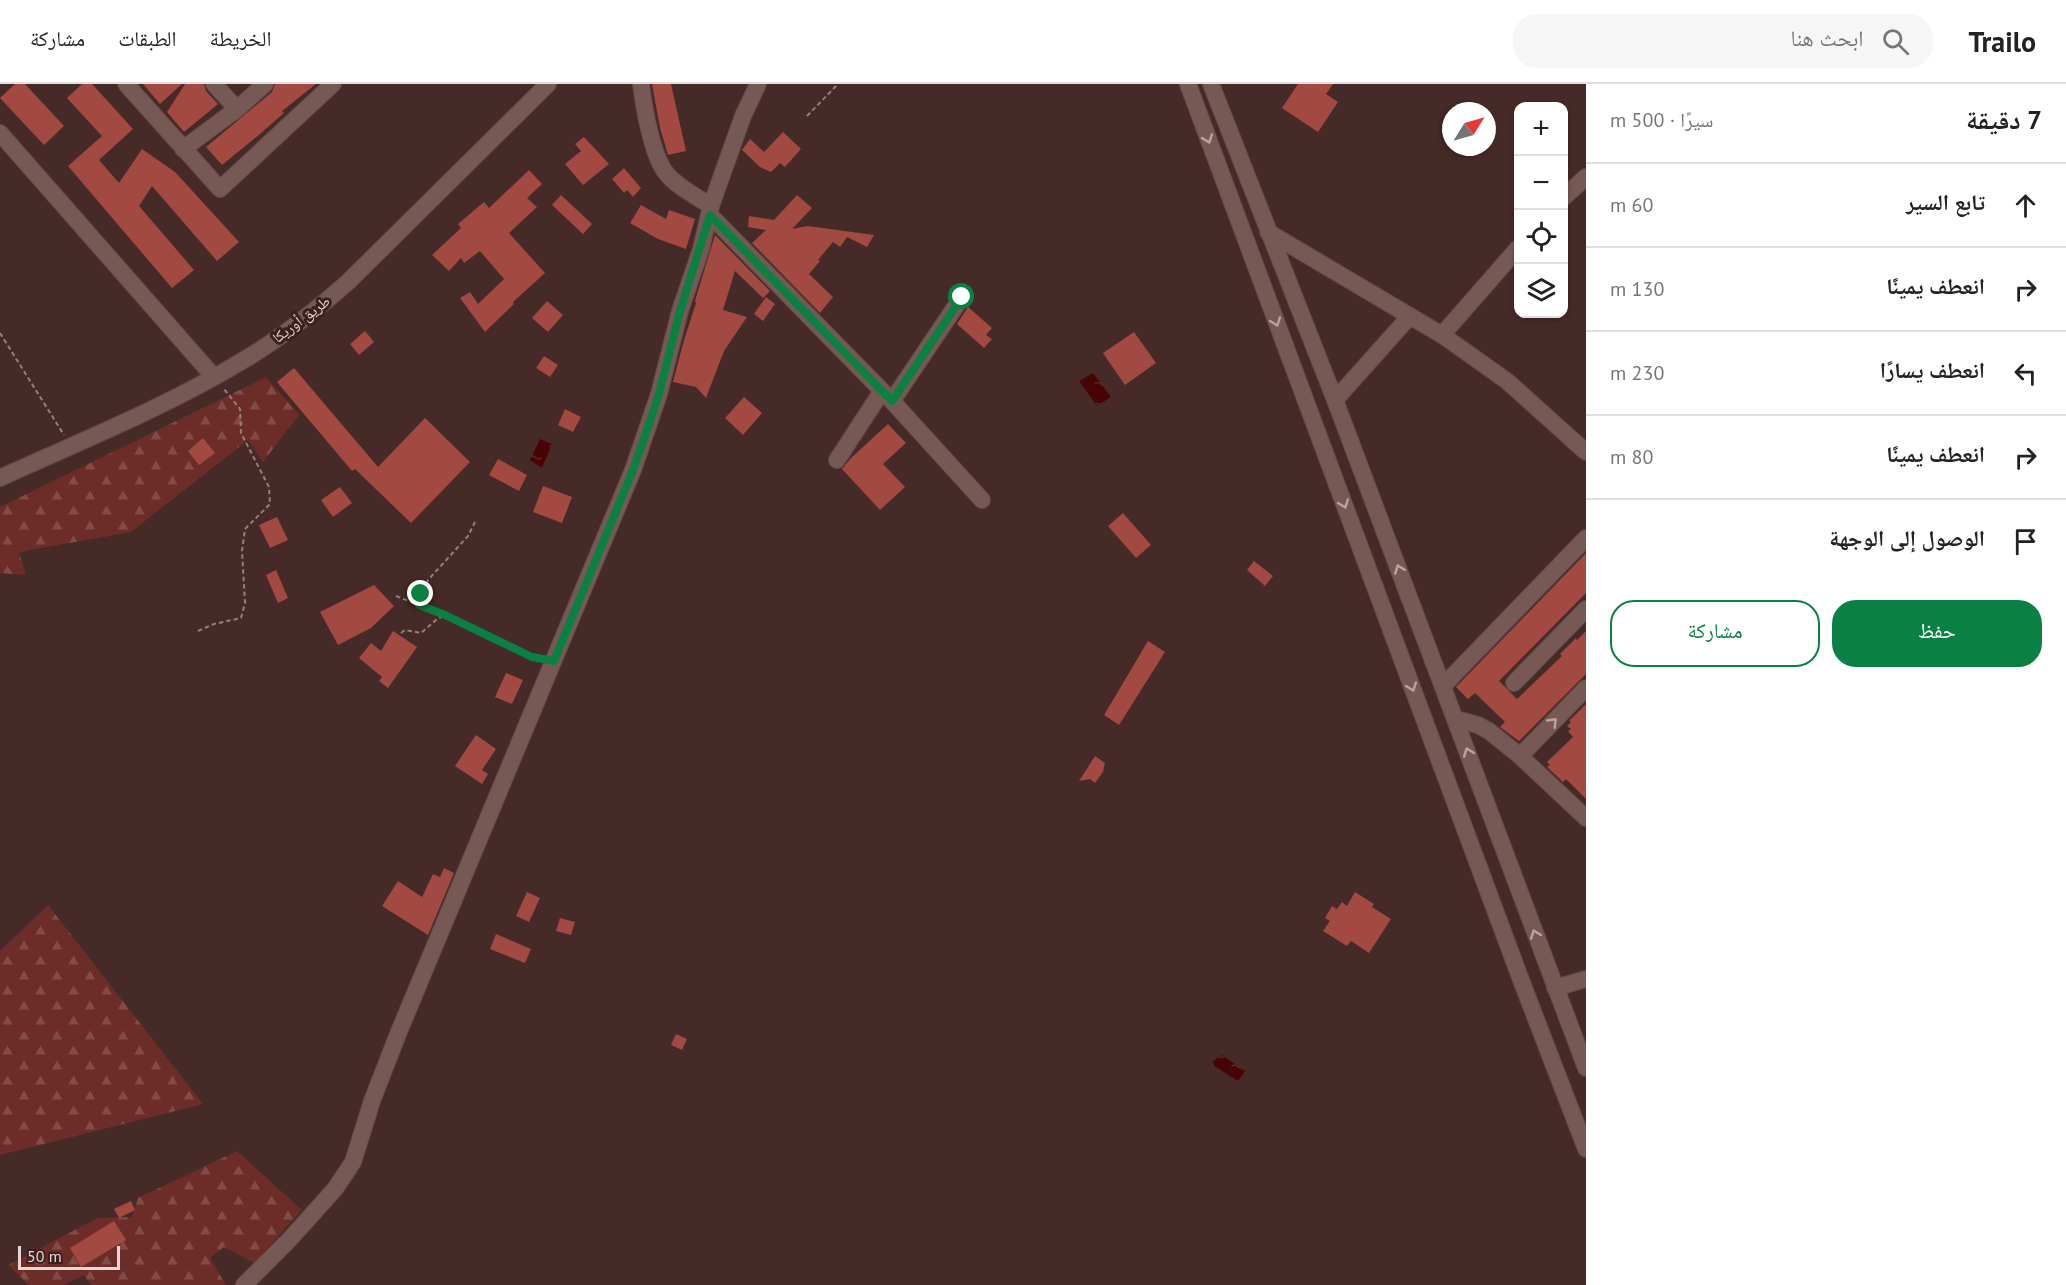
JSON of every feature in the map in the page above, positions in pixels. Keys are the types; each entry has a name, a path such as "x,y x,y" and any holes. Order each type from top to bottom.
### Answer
{"street":[{"path":"126,84 221,189 333,84"},
{"path":"214,84 237,109"},
{"path":"183,149 237,109 265,84"},
{"name":"طريق أوريكا","path":"0,478 214,377 243,361 322,305 548,84"},
{"path":"641,84 649,129 660,164 667,174 711,210 982,500"},
{"path":"244,1285 335,1189 353,1162 372,1101 398,1035 633,470 659,394 680,311 711,210 743,116 758,84"},
{"path":"1188,84 1586,1149"},
{"path":"1211,84 1335,400 1586,1068"},
{"path":"0,133 214,377"},
{"path":"1568,193 1586,177"},
{"path":"1233,209 1256,202"},
{"path":"1245,240 1268,232 1442,335 1507,381 1586,452"},
{"path":"1442,335 1514,253"},
{"path":"837,460 962,297"},
{"path":"1335,400 1410,316"},
{"path":"1443,686 1586,538"},
{"path":"1514,683 1586,609"},
{"path":"1520,756 1586,688"},
{"path":"1456,719 1484,727 1520,756 1586,818"},
{"path":"1521,980 1549,970"},
{"path":"1532,1007 1557,992 1586,979"}],"path":[{"path":"807,117 838,84"},
{"path":"0,333 71,446"},
{"path":"198,631 214,624 241,618 245,603 242,551 245,529 270,504 269,487 241,433 240,409 214,377"},
{"path":"419,605 428,580 468,536 475,522"},
{"path":"396,596 445,615 532,657 554,661"},
{"path":"401,633 405,630 421,633 445,615"}],"green space":[{"path":"266,377 299,415 263,462 248,440 131,532 19,552 26,575 0,573 0,507"},
{"path":"48,905 203,1104 0,1155 0,951"},
{"path":"237,1151 302,1210 254,1263 224,1247 210,1258 226,1285 91,1285 84,1275 63,1285 29,1285 8,1265 98,1218 132,1217 138,1198"}],"water":[{"path":"1093,373 1111,397 1097,406 1079,381"},
{"path":"540,439 552,444 542,468 530,460"},
{"path":"1222,1055 1245,1071 1238,1081 1214,1066 1213,1061"}],"building":[{"path":"15,84 25,84 64,126 44,145 0,98"},
{"path":"82,84 92,84 133,129 99,160 119,183 142,149 175,172 239,242 217,261 152,186 139,206 194,270 172,288 68,166 102,136 67,98"},
{"path":"143,84 182,84 160,104"},
{"path":"185,84 204,84 206,91 218,104 184,132 167,112"},
{"path":"275,84 316,84 222,165 206,147 272,92"},
{"path":"652,84 671,84 686,151 668,155 660,128"},
{"path":"1298,84 1333,84 1326,94 1338,102 1318,132 1282,108"},
{"path":"783,132 801,149 785,167 780,163 771,172 760,167 742,150 750,139 764,152"},
{"path":"584,137 609,164 583,185 565,164 581,151 575,144"},
{"path":"624,168 641,188 633,197 627,190 624,193 612,179"},
{"path":"529,170 542,184 527,198 537,207 509,233 545,273 485,332 460,298 470,292 478,304 504,279 480,251 464,263 461,258 449,271 432,255 461,228 458,224 484,202 489,208"},
{"path":"561,195 592,224 583,234 552,205"},
{"path":"797,195 812,208 792,229 808,226 874,235 867,247 847,237 840,247 833,242 818,260 820,261 809,274 833,297 820,313 752,243 766,230 748,227 749,216 774,220"},
{"path":"641,205 666,219 669,210 695,219 686,249 658,239 630,223"},
{"path":"715,235 770,291 763,298 735,271 723,310 747,317 724,351 706,398 696,387 673,382"},
{"path":"766,297 775,304 763,321 754,314"},
{"path":"547,301 563,315 548,332 532,318"},
{"path":"968,307 992,328 986,335 992,339 984,348 957,324"},
{"path":"365,331 374,342 359,355 350,344"},
{"path":"1134,332 1156,363 1125,385 1103,353"},
{"path":"544,356 558,365 550,377 536,368"},
{"path":"294,368 378,467 425,418 470,462 411,523 355,469 352,471 277,382"},
{"path":"744,397 762,413 743,435 725,418"},
{"path":"565,409 581,417 573,432 558,425"},
{"path":"888,424 906,443 883,464 905,487 880,510 842,469"},
{"path":"203,438 215,453 199,465 188,451"},
{"path":"498,459 527,475 519,491 489,475"},
{"path":"543,486 572,497 562,523 533,512"},
{"path":"340,487 352,503 333,517 321,500"},
{"path":"1123,513 1151,545 1136,558 1108,526"},
{"path":"277,517 288,540 270,548 259,525"},
{"path":"1586,553 1586,593 1499,681 1517,699 1562,656 1560,654 1576,638 1577,640 1586,631 1586,674 1519,741 1500,727 1505,722 1475,693 1468,699 1456,687"},
{"path":"1254,561 1273,576 1265,586 1247,570"},
{"path":"276,570 288,598 278,603 266,575"},
{"path":"374,585 394,606 371,628 338,645 320,612"},
{"path":"393,631 417,647 388,688 379,681 382,677 359,658 371,643 381,651"},
{"path":"1148,641 1165,652 1119,725 1104,715"},
{"path":"506,673 523,680 512,704 495,697"},
{"path":"1586,704 1586,799 1566,779 1563,782 1547,767 1550,765 1547,762 1573,737 1568,731 1571,729 1567,726"},
{"path":"476,735 496,749 482,770 488,774 482,784 455,766"},
{"path":"1095,756 1105,763 1103,772 1095,783 1090,779 1079,781"},
{"path":"444,868 454,873 428,935 382,906 398,881 422,897 433,874 440,877"},
{"path":"527,892 540,898 529,922 516,916"},
{"path":"1355,892 1374,904 1372,907 1391,919 1369,953 1351,941 1347,946 1323,931 1330,921 1325,918 1332,906 1337,909 1342,902 1347,906"},
{"path":"560,918 575,922 571,935 556,931"},
{"path":"496,934 531,949 525,963 490,949"},
{"path":"676,1034 687,1039 682,1050 671,1045"},
{"path":"131,1201 135,1210 119,1218 114,1209"},
{"path":"114,1221 126,1240 81,1267 70,1248"}],"route":[{"path":"421,594 419,605 532,657 554,661 633,470 659,394 680,311 710,215 892,401 962,297"}]}
